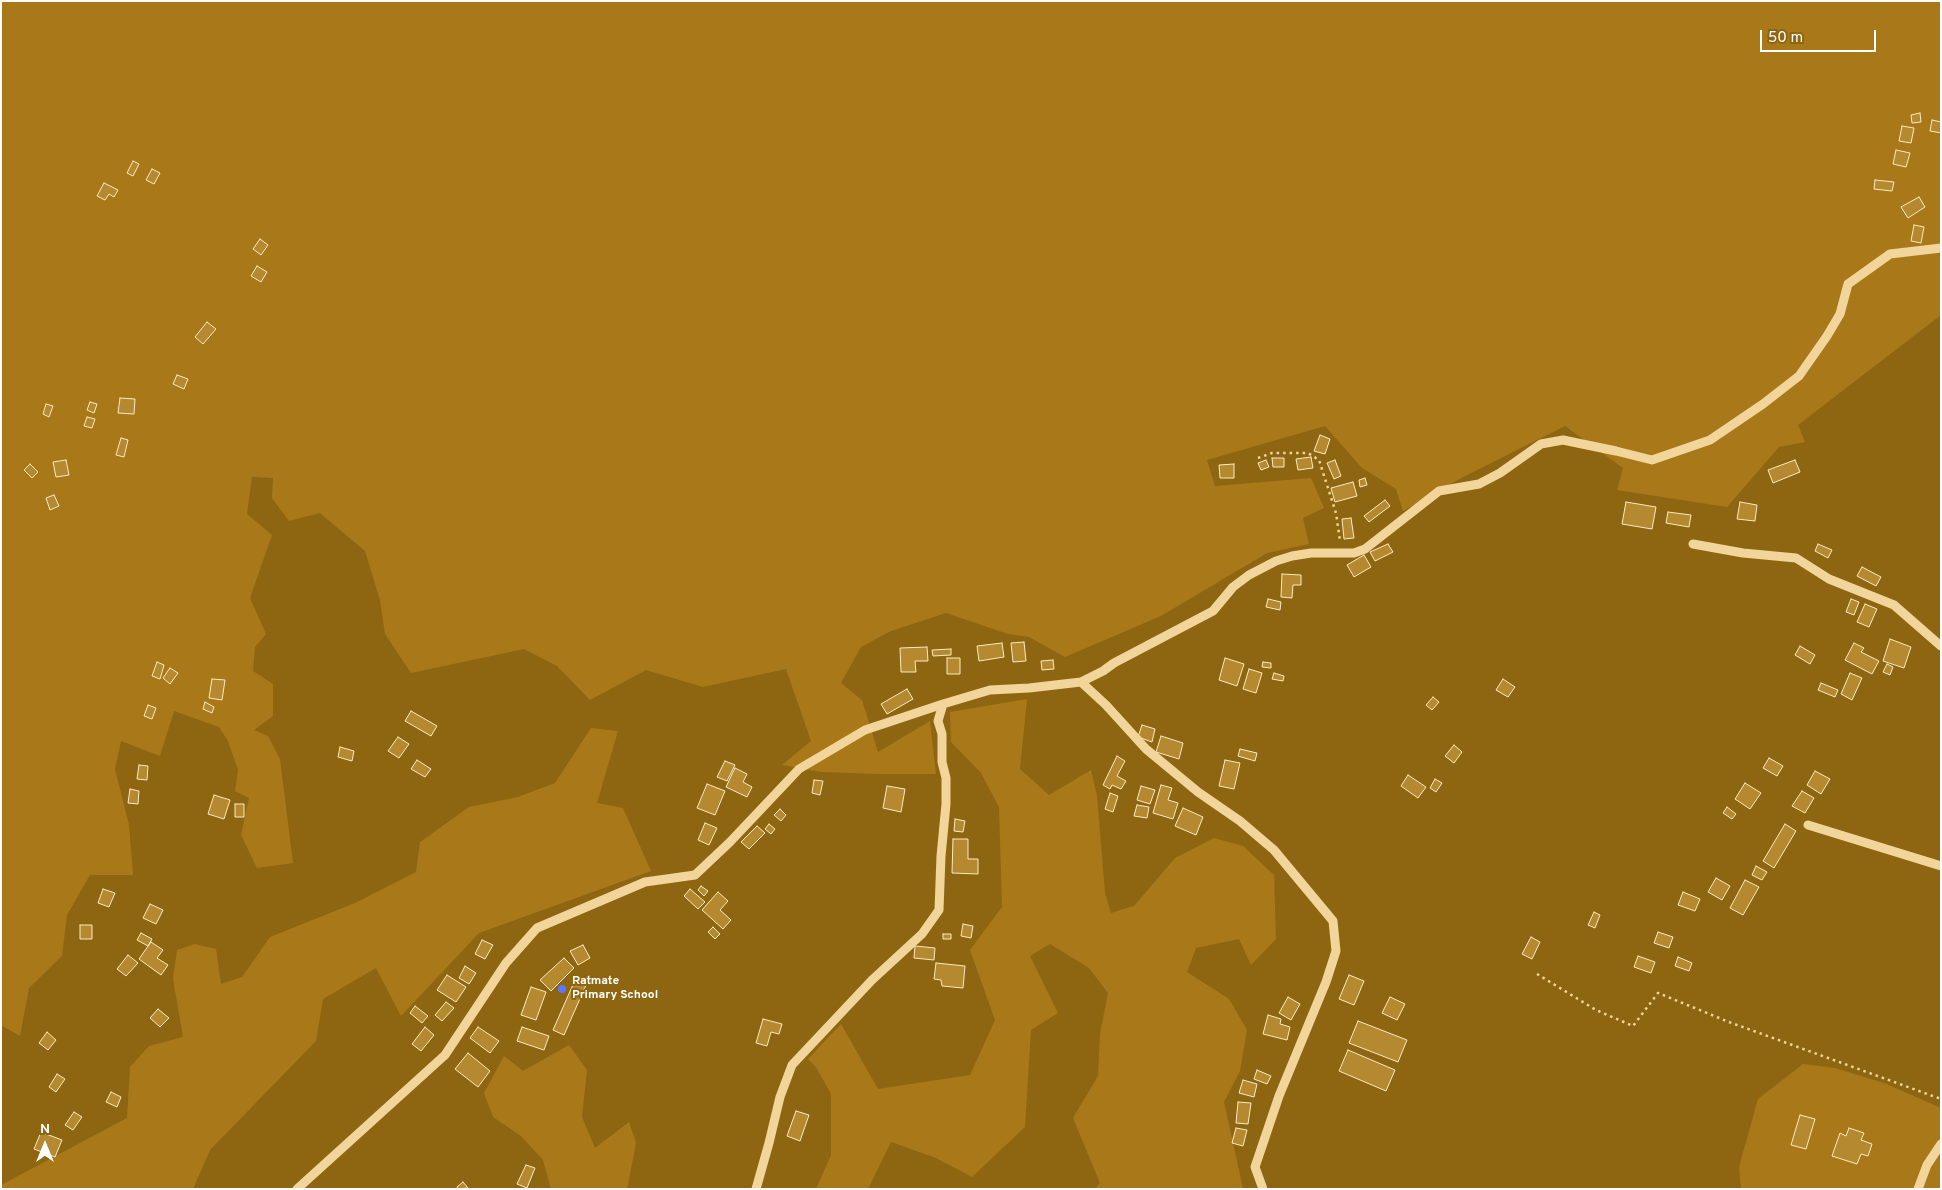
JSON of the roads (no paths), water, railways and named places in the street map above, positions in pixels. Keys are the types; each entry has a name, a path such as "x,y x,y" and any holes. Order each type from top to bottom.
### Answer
{"street":[{"path":"297,1189 445,1055 506,963 537,928 645,882 695,875 730,842 799,769 865,730 990,690 1081,682 1212,611 1233,587 1249,575 1276,561 1311,553 1354,553 1366,549 1439,492 1479,484 1500,473 1541,444 1563,440 1616,450 1652,460 1710,440 1763,404 1799,376 1840,314 1848,284 1890,254 1941,248"},
{"path":"1693,544 1743,553 1796,558 1829,579 1894,605 1941,646"},
{"path":"1081,682 1146,749 1198,792 1240,821 1274,850 1333,921 1336,951 1326,982 1279,1096 1255,1168 1263,1189"},
{"path":"756,1189 780,1097 792,1065 872,980 922,934 939,910 941,856 946,804 946,778 942,762 942,734 938,722 943,704"},
{"path":"1808,825 1941,866"},
{"path":"1918,1189 1927,1165 1941,1144"}],"place":[{"name":"Ratmate Primary School","path":"562,989"}]}
